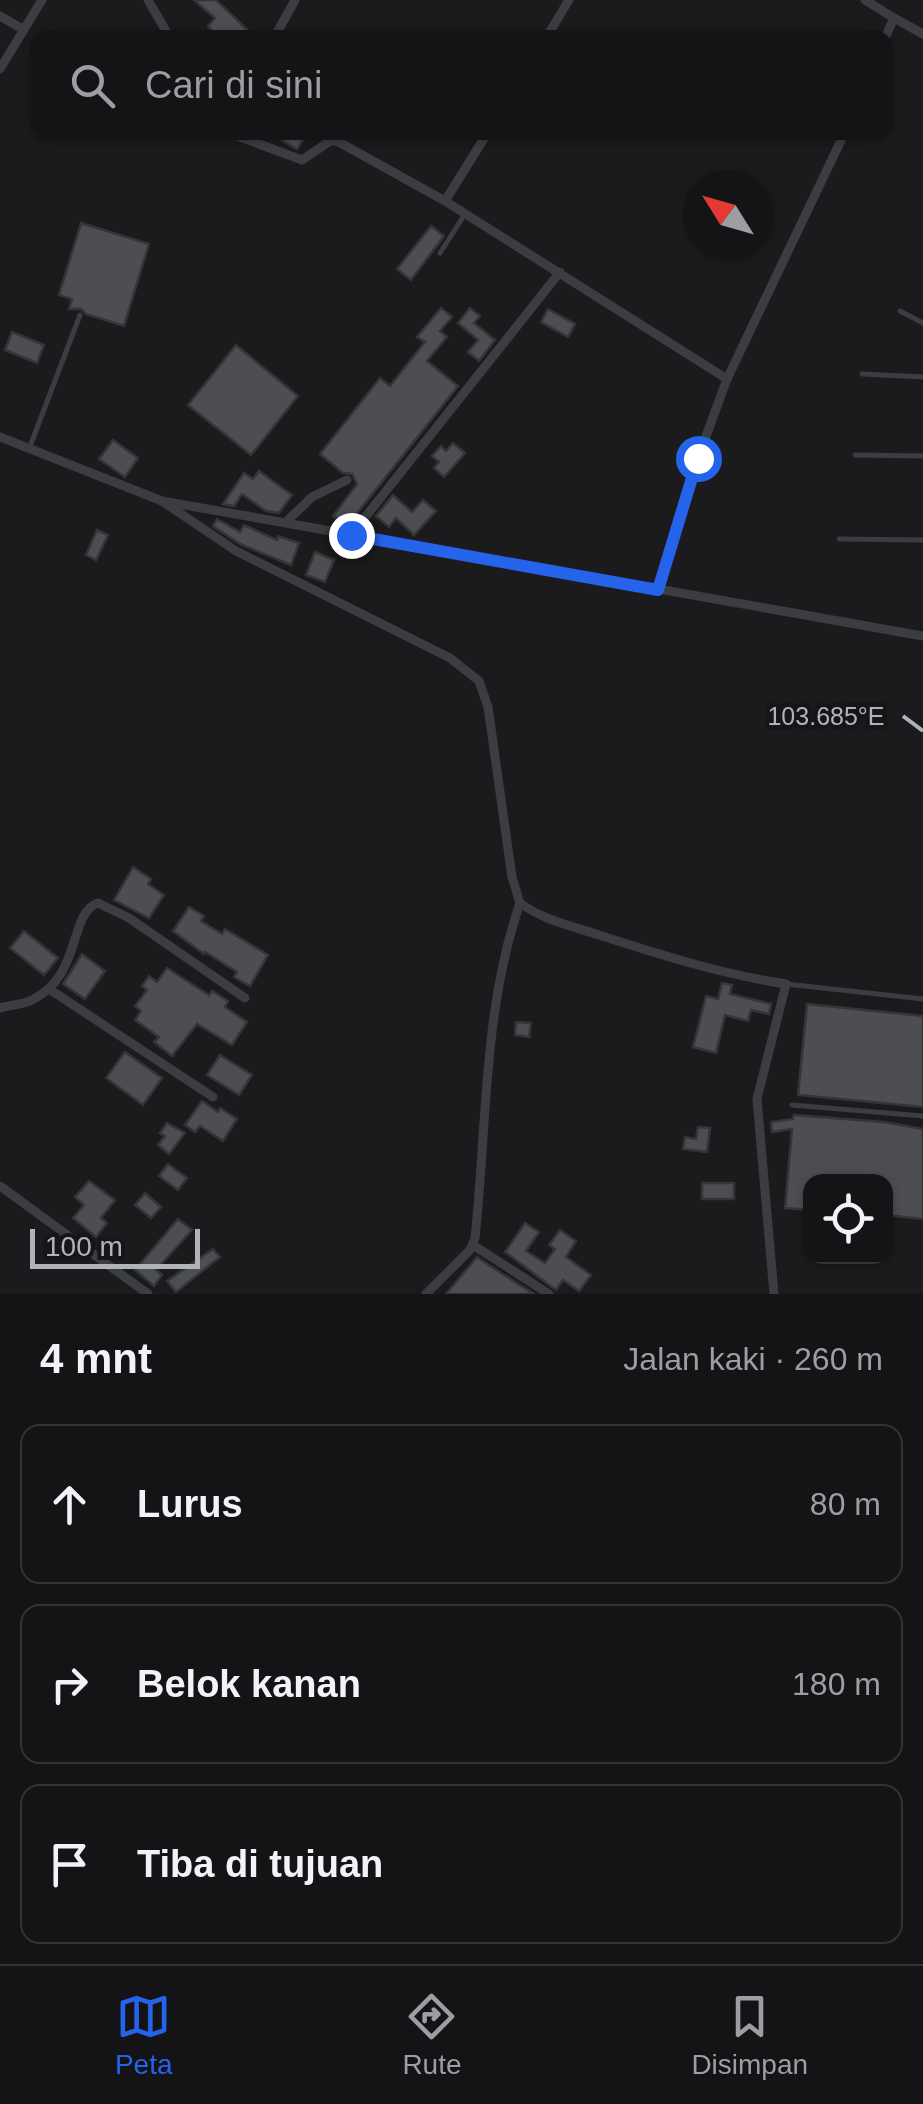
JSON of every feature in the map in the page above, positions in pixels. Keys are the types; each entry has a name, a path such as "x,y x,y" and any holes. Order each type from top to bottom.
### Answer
{"street":[{"path":"0,69 42,0"},
{"path":"148,0 165,30"},
{"path":"279,30 296,0"},
{"path":"551,30 569,0"},
{"path":"864,0 923,34"},
{"path":"0,16 24,30"},
{"path":"889,30 894,18"},
{"path":"248,140 302,160 335,140 444,201 726,379"},
{"path":"444,201 483,140"},
{"path":"658,590 726,379 841,140"},
{"path":"351,535 560,272"},
{"path":"0,437 162,502 236,551 450,658 478,681 488,707 512,877 520,903 492,1032 473,1245 426,1294"},
{"path":"285,523 312,496 347,480"},
{"path":"162,502 923,635"},
{"path":"520,903 546,918 657,954 736,976 786,984 757,1099 774,1294"},
{"path":"0,1008 30,1001 61,977 72,956 81,919 89,907 98,904 129,918 246,998"},
{"path":"49,989 213,1097"},
{"path":"0,1186 148,1294"},
{"path":"473,1245 549,1294"}],"lane":[{"path":"440,253 464,214"},
{"path":"900,310 923,324"},
{"path":"30,449 80,315"},
{"path":"862,374 923,377"},
{"path":"855,455 923,456"},
{"path":"839,539 923,540"},
{"path":"786,984 923,999"},
{"path":"792,1105 923,1116"}],"building":[{"path":"194,0 216,0 248,30 211,30 208,26 215,18"},
{"path":"281,140 303,140 297,149"},
{"path":"81,223 149,244 124,326 81,309 69,309 72,299 59,295"},
{"path":"431,226 444,236 411,280 397,269"},
{"path":"441,308 452,317 440,331 447,337 427,361 458,386 347,526 333,516 357,484 352,474 343,473 320,454 380,378 390,386 425,342 417,337"},
{"path":"470,308 480,316 474,323 495,340 479,361 468,352 478,340 458,323"},
{"path":"548,309 575,324 568,337 541,322"},
{"path":"12,332 44,345 37,363 5,350"},
{"path":"236,345 298,396 251,455 188,405"},
{"path":"113,440 138,458 125,477 99,459"},
{"path":"453,443 465,453 444,477 434,468 439,462 432,456 441,446 446,451"},
{"path":"259,471 292,495 279,513 266,511 242,494 234,506 223,504 244,473 253,479"},
{"path":"393,495 412,512 423,500 436,511 414,535 396,518 389,527 376,516"},
{"path":"217,519 240,532 244,525 277,540 278,536 299,543 291,565 240,544 213,526"},
{"path":"97,530 108,535 96,560 86,555"},
{"path":"315,552 334,560 325,582 306,575"},
{"path":"133,867 151,879 148,884 164,895 149,918 114,900"},
{"path":"189,907 204,916 201,921 222,934 225,929 268,955 250,986 234,977 237,972 173,931"},
{"path":"24,931 58,958 44,975 10,948"},
{"path":"82,954 105,971 85,999 63,984"},
{"path":"167,968 209,995 212,991 228,1001 225,1007 247,1022 232,1045 197,1024 172,1056 154,1042 159,1037 135,1020 141,1011 135,1006 147,990 142,986 149,976 157,982"},
{"path":"722,983 732,985 730,994 771,1004 769,1014 751,1010 748,1021 725,1015 716,1053 693,1047 706,996 718,999"},
{"path":"807,1004 923,1016 923,1107 798,1095"},
{"path":"516,1022 531,1023 529,1037 515,1035"},
{"path":"125,1052 162,1078 143,1105 106,1078"},
{"path":"220,1055 252,1075 239,1095 207,1075"},
{"path":"202,1101 237,1119 223,1141 200,1126 195,1132 185,1125"},
{"path":"794,1115 923,1129 923,1219 893,1216 893,1174 803,1174 803,1209 785,1208 792,1129 772,1132 771,1122 793,1119"},
{"path":"167,1123 185,1133 169,1154 158,1145 165,1136 160,1133"},
{"path":"698,1127 710,1128 707,1152 683,1149 685,1137 696,1139"},
{"path":"168,1164 187,1178 178,1190 159,1176"},
{"path":"89,1181 115,1200 101,1218 107,1223 96,1237 73,1218 84,1205 75,1197"},
{"path":"702,1183 734,1183 734,1199 702,1199"},
{"path":"145,1193 161,1207 151,1218 135,1205"},
{"path":"178,1219 192,1230 156,1270 162,1275 154,1286 135,1270"},
{"path":"525,1223 539,1232 526,1251 545,1263 555,1249 549,1245 560,1230 576,1241 566,1257 591,1275 579,1291 563,1280 556,1290 505,1252"},
{"path":"213,1249 220,1257 176,1292 167,1281"},
{"path":"477,1257 504,1275 534,1294 446,1294"}],"route":[{"path":"351,535 658,590 698,458"}]}
